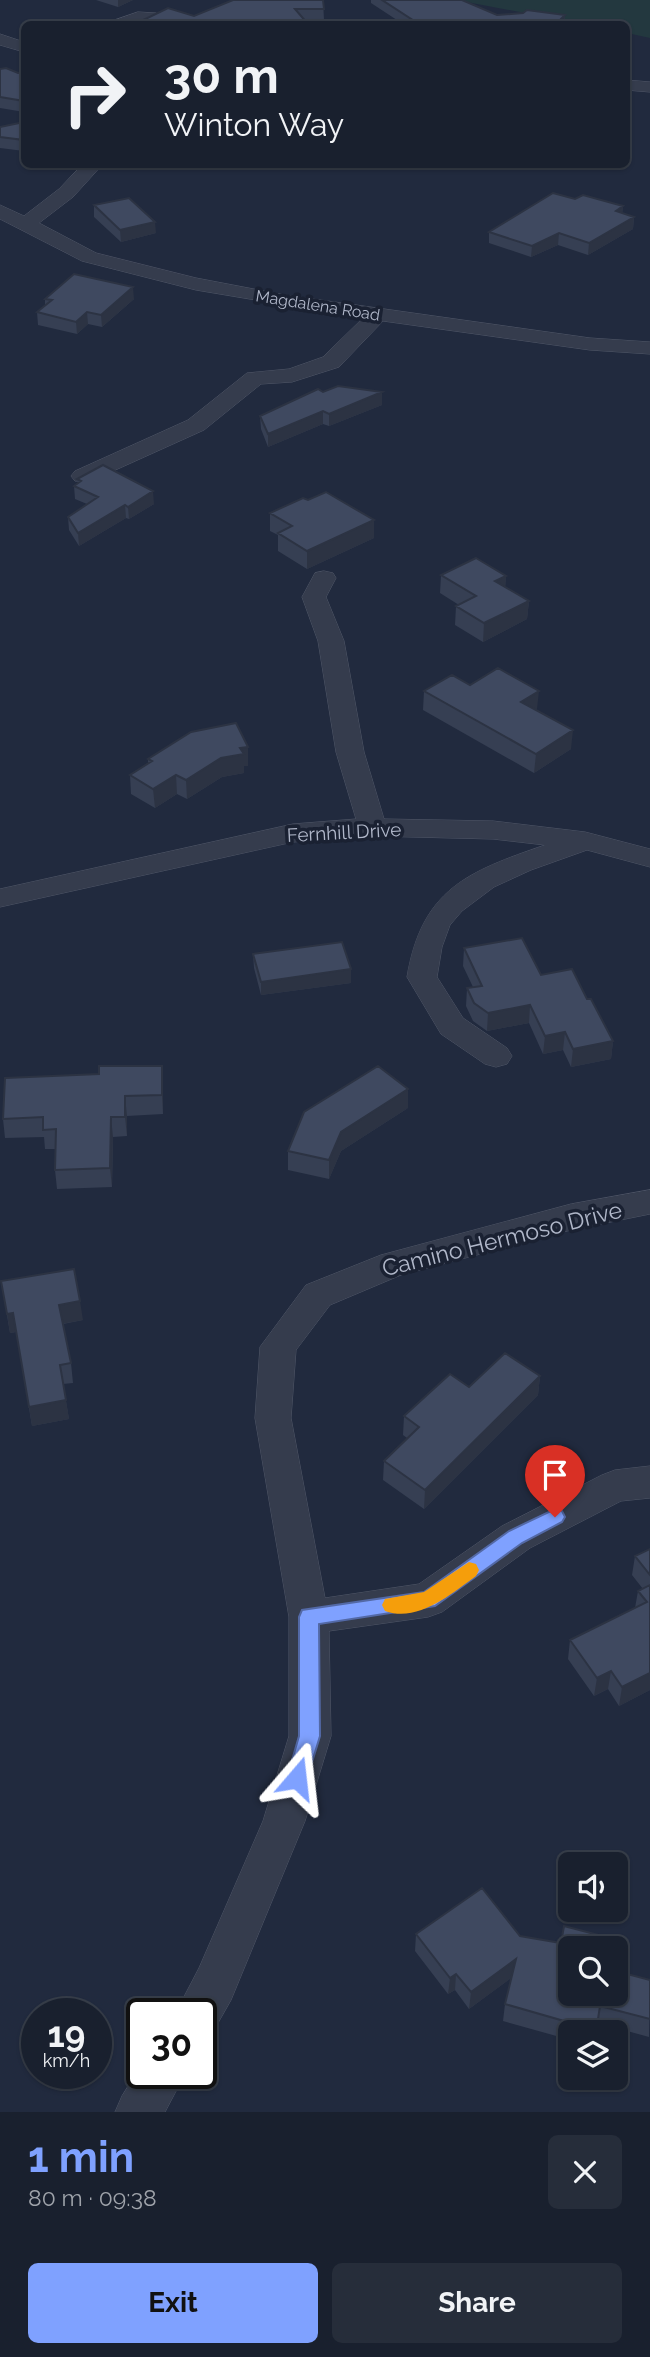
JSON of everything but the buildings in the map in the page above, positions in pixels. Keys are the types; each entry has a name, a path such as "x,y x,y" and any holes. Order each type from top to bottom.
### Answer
{"street":[{"path":"130,21 156,18"},
{"path":"0,39 21,46"},
{"path":"630,85 650,87"},
{"path":"26,224 66,194 90,168"},
{"name":"Magdalena Road","path":"0,211 89,257 136,271 272,298 375,314 590,344 650,348"},
{"path":"83,476 196,425 255,378 292,375 331,362 372,322 375,314"},
{"path":"324,578 314,597 331,641 350,752 372,827"},
{"name":"Fernhill Drive","path":"0,898 293,832 372,827 493,830 585,841 650,858"},
{"path":"496,1056 452,1026 422,976 438,920 467,891 502,872 585,841"},
{"name":"Camino Hermoso Drive","path":"207,1998 284,1821 310,1736 309,1617 273,1418 278,1347 318,1295 393,1264 571,1217 650,1202"},
{"path":"309,1617 428,1600 516,1537 615,1486 650,1482"},
{"path":"138,2112 153,2089"}],"shaded area":[{"path":"456,0 650,0 650,38 630,34 630,21 567,21"}],"slow traffic":[{"path":"392,1605 428,1600 469,1570"}],"route":[{"path":"297,1778 310,1736 309,1617 428,1600 516,1537 555,1517"}]}
